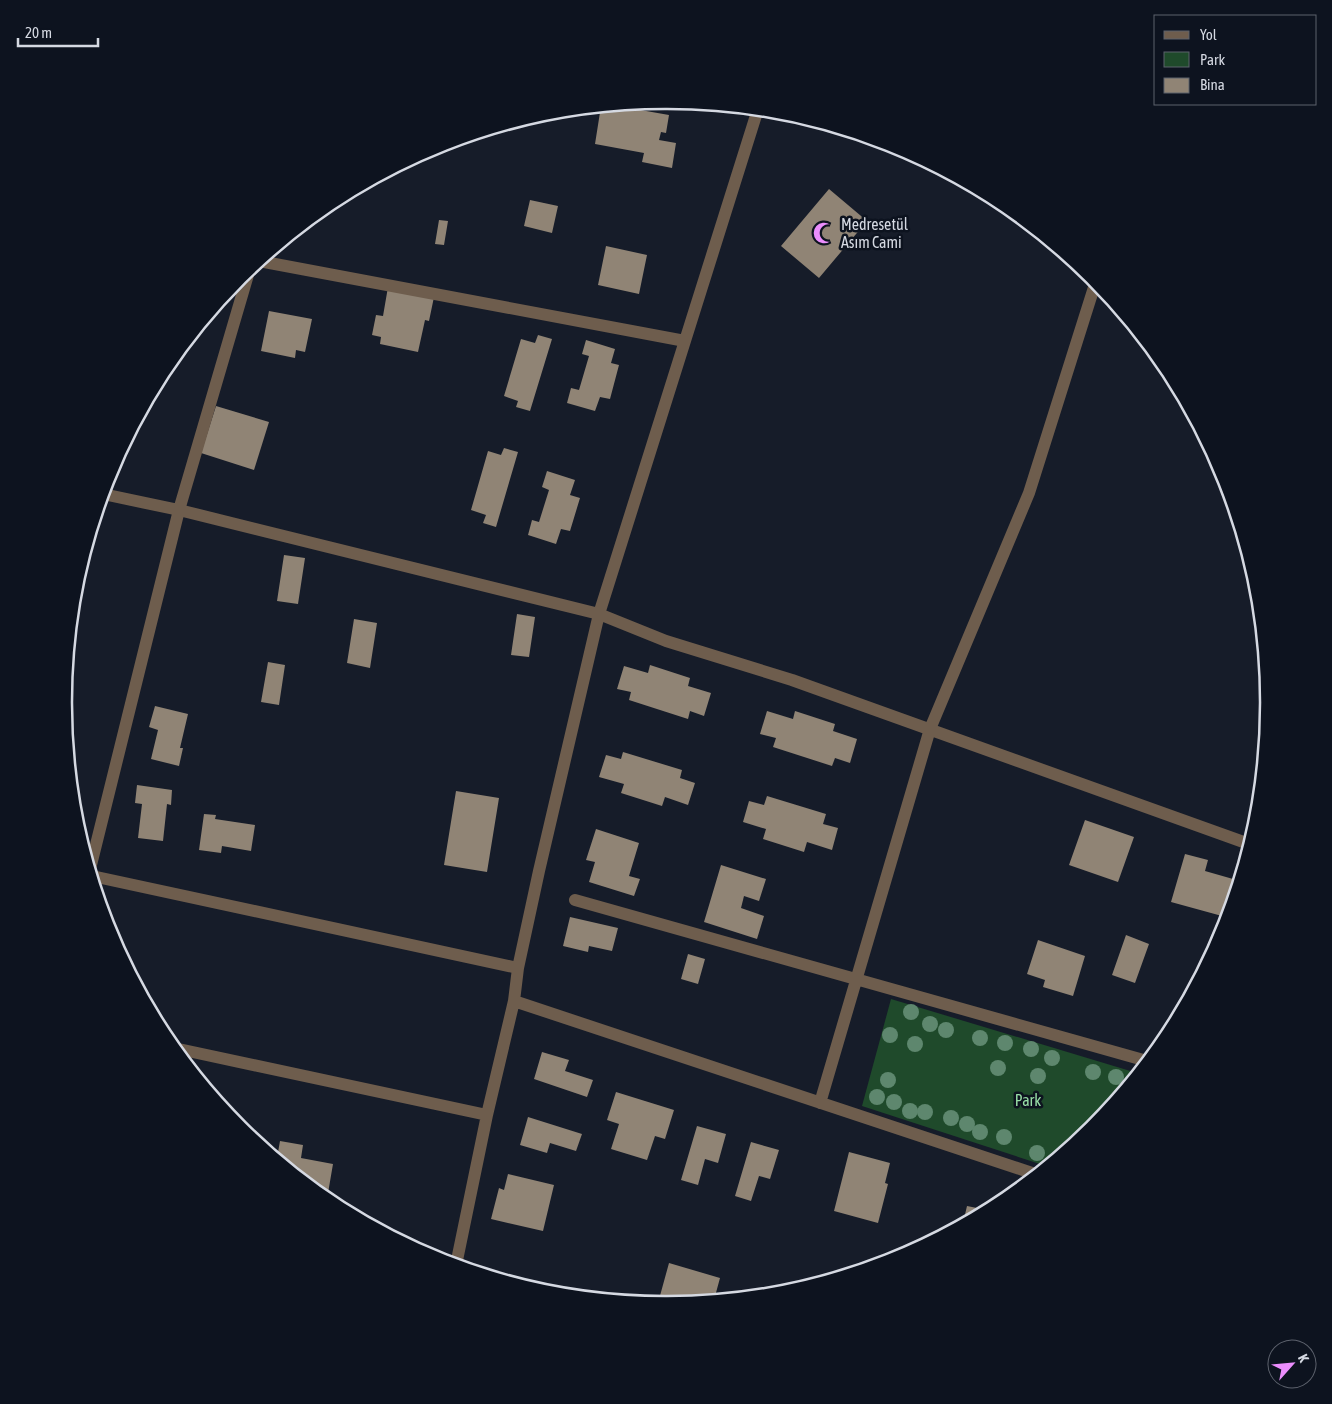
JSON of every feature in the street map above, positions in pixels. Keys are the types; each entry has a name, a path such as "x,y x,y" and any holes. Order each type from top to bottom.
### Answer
{"street":[{"path":"457,1257 487,1114 514,1001 518,968 541,861 599,614 756,116"},
{"path":"268,263 686,341"},
{"path":"93,856 179,510 246,282"},
{"path":"820,1103 930,729 1029,492 1093,290"},
{"path":"110,495 179,510 599,614 666,641 792,680 1242,842"},
{"path":"99,878 518,968"},
{"path":"575,900 1140,1059"},
{"path":"514,1001 1028,1172"},
{"path":"186,1051 487,1114"}],"green space":[{"name":"Park","path":"891,999 1130,1071 1086,1122 1038,1164 862,1106"}],"building":[{"path":"639,110 669,115 666,133 661,132 659,140 676,143 672,168 642,162 644,153 595,144 600,113"},
{"name":"Medresetül Asım Cami","path":"829,189 867,221 819,278 781,246"},
{"path":"530,200 558,206 552,233 524,226"},
{"path":"439,220 448,221 444,245 435,244"},
{"path":"606,246 647,255 639,294 598,285"},
{"path":"388,287 434,297 429,321 425,320 418,352 380,344 381,337 372,335 376,315 383,316"},
{"path":"269,311 312,319 305,352 296,350 295,358 261,351"},
{"path":"538,335 552,339 530,411 516,407 518,401 504,396 521,339 535,343"},
{"path":"586,340 615,349 611,363 619,365 610,399 600,397 595,411 567,403 571,388 579,390 589,356 582,354"},
{"path":"216,406 269,422 254,470 201,453"},
{"path":"504,448 518,452 496,527 483,523 486,515 471,510 488,451 501,455"},
{"path":"547,471 575,480 570,495 580,498 570,531 561,529 556,544 528,535 532,520 539,522 549,490 542,487"},
{"path":"284,555 305,558 298,604 277,601"},
{"path":"517,614 535,617 529,657 511,655"},
{"path":"354,619 377,623 370,668 347,663"},
{"path":"268,662 285,665 279,705 261,702"},
{"path":"650,665 690,678 688,686 711,693 704,716 690,711 688,719 629,700 631,692 617,689 624,666 648,673"},
{"path":"155,706 188,714 180,748 183,748 179,766 151,759 158,730 149,727"},
{"path":"767,711 793,719 795,711 835,724 833,731 857,739 850,763 835,758 832,766 773,747 776,738 760,734"},
{"path":"623,752 682,770 680,778 695,783 688,805 665,797 662,806 621,793 624,784 599,777 606,755 621,759"},
{"path":"137,785 172,790 171,805 167,804 163,841 138,838 142,804 135,803"},
{"path":"456,791 499,798 487,872 444,865"},
{"path":"767,796 826,814 823,824 838,828 832,850 807,842 804,852 763,839 766,829 743,822 749,801 764,805"},
{"path":"204,814 216,815 215,819 255,825 251,851 222,846 221,853 199,850"},
{"path":"1085,820 1134,837 1118,882 1069,865"},
{"path":"596,829 639,843 629,876 640,879 634,896 589,882 595,862 586,860"},
{"path":"1185,854 1208,860 1205,871 1232,879 1219,915 1171,902"},
{"path":"721,865 766,879 759,901 744,896 741,908 764,916 757,939 704,922"},
{"path":"570,917 618,928 612,951 589,946 588,952 563,946"},
{"path":"1126,935 1149,944 1135,983 1112,975"},
{"path":"1038,940 1085,956 1073,996 1043,987 1045,980 1027,974"},
{"path":"688,954 705,959 698,984 681,979"},
{"path":"542,1052 569,1060 565,1071 593,1080 587,1097 534,1079"},
{"path":"616,1092 674,1110 665,1139 655,1136 647,1160 611,1149 619,1124 607,1120"},
{"path":"528,1117 582,1134 576,1151 550,1143 547,1153 520,1145"},
{"path":"697,1126 726,1134 718,1163 705,1159 698,1185 681,1180"},
{"path":"280,1141 303,1145 301,1158 333,1164 329,1190 305,1173 278,1151"},
{"path":"751,1142 779,1150 770,1179 759,1176 751,1201 735,1196"},
{"path":"849,1152 890,1163 885,1183 888,1184 878,1223 834,1211"},
{"path":"508,1174 554,1185 543,1231 491,1219 499,1188 504,1190"},
{"path":"967,1206 976,1208 965,1215"},
{"path":"669,1263 720,1278 716,1293 660,1296"}],"place":[{"name":"Medresetül Asım Cami","path":"824,233"}]}
